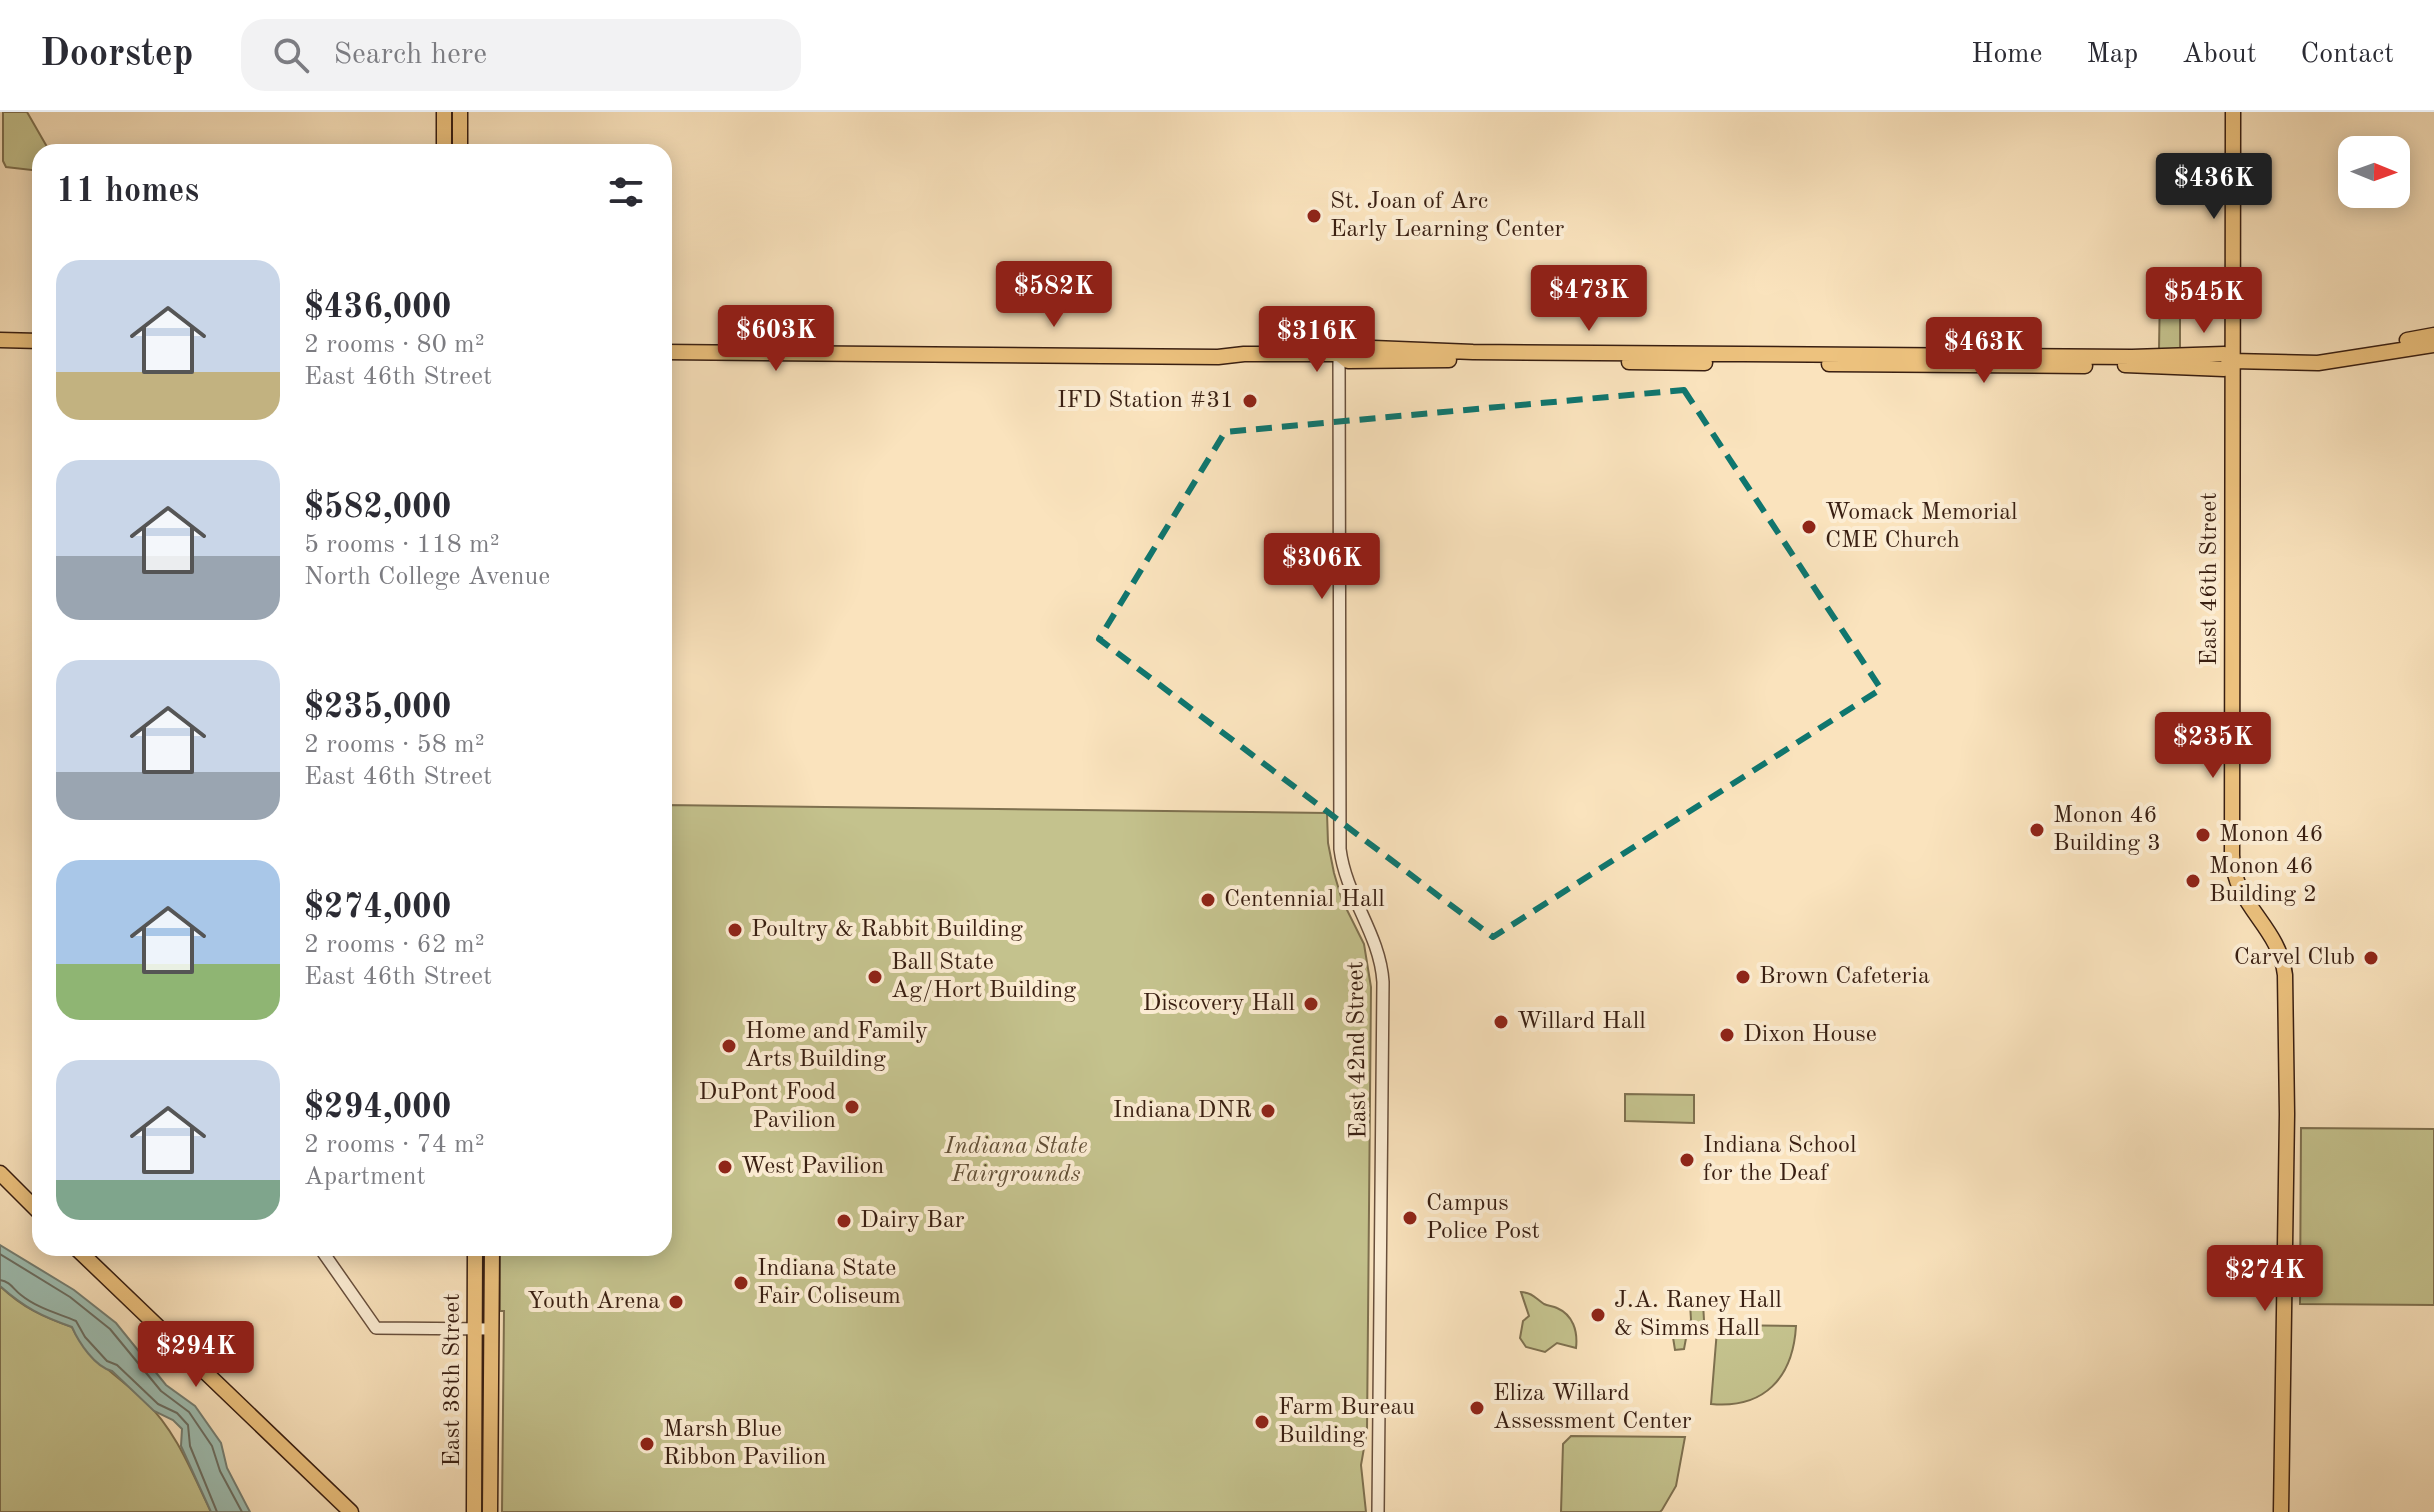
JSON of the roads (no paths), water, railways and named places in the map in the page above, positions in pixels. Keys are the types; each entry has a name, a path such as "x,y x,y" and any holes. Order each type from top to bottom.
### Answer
{"main road":[{"path":"444,112 444,144"},
{"path":"460,112 460,144"},
{"name":"East 46th Street","path":"2233,112 2232,862 2238,889 2271,935 2283,960 2285,975 2287,1114 2281,1512"},
{"path":"2280,360 2434,335"},
{"path":"0,340 32,341"},
{"path":"672,343 1218,350 1244,354"},
{"path":"672,352 1218,357 1339,354 1348,361 2132,365 2220,369 2232,361 2318,363 2434,345"},
{"path":"0,1173 32,1205"},
{"path":"84,1256 351,1512"},
{"name":"East 38th Street","path":"474,1512 475,1256"},
{"name":"East 38th Street","path":"490,1512 492,1256"}],"street":[{"name":"East 42nd Street","path":"1339,354 1340,849 1351,889 1375,941 1383,982 1378,1512"},
{"path":"326,1256 376,1328 491,1329"}],"water":[{"path":"0,1245 74,1290 116,1323 166,1385 195,1406 221,1443 227,1468 250,1512 211,1512 181,1446 182,1429 173,1420 154,1411 112,1371 94,1360 72,1327 34,1311 0,1286"}],"place":[{"name":"St. Joan of Arc Early Learning Center","path":"1314,216"},
{"name":"IFD Station #31","path":"1250,401"},
{"name":"Womack Memorial CME Church","path":"1809,527"},
{"name":"Monon 46 Building 3","path":"2037,830"},
{"name":"Monon 46","path":"2203,835"},
{"name":"Monon 46 Building 2","path":"2193,881"},
{"name":"Centennial Hall","path":"1208,900"},
{"name":"Poultry & Rabbit Building","path":"735,930"},
{"name":"Carvel Club","path":"2371,958"},
{"name":"Ball State Ag/Hort Building","path":"875,977"},
{"name":"Brown Cafeteria","path":"1743,977"},
{"name":"Discovery Hall","path":"1311,1004"},
{"name":"Willard Hall","path":"1501,1022"},
{"name":"Dixon House","path":"1727,1035"},
{"name":"Home and Family Arts Building","path":"729,1046"},
{"name":"DuPont Food Pavilion","path":"852,1107"},
{"name":"Indiana DNR","path":"1268,1111"},
{"name":"Indiana School for the Deaf","path":"1687,1160"},
{"name":"West Pavilion","path":"725,1167"},
{"name":"Campus Police Post","path":"1410,1218"},
{"name":"Dairy Bar","path":"844,1221"},
{"name":"Indiana State Fair Coliseum","path":"741,1283"},
{"name":"Youth Arena","path":"676,1302"},
{"name":"J.A. Raney Hall & Simms Hall","path":"1598,1315"},
{"name":"Eliza Willard Assessment Center","path":"1477,1408"},
{"name":"Farm Bureau Building","path":"1262,1422"},
{"name":"Marsh Blue Ribbon Pavilion","path":"647,1444"}],"park label":[{"name":"Indiana State Fairgrounds","path":"1016,1161"}]}
